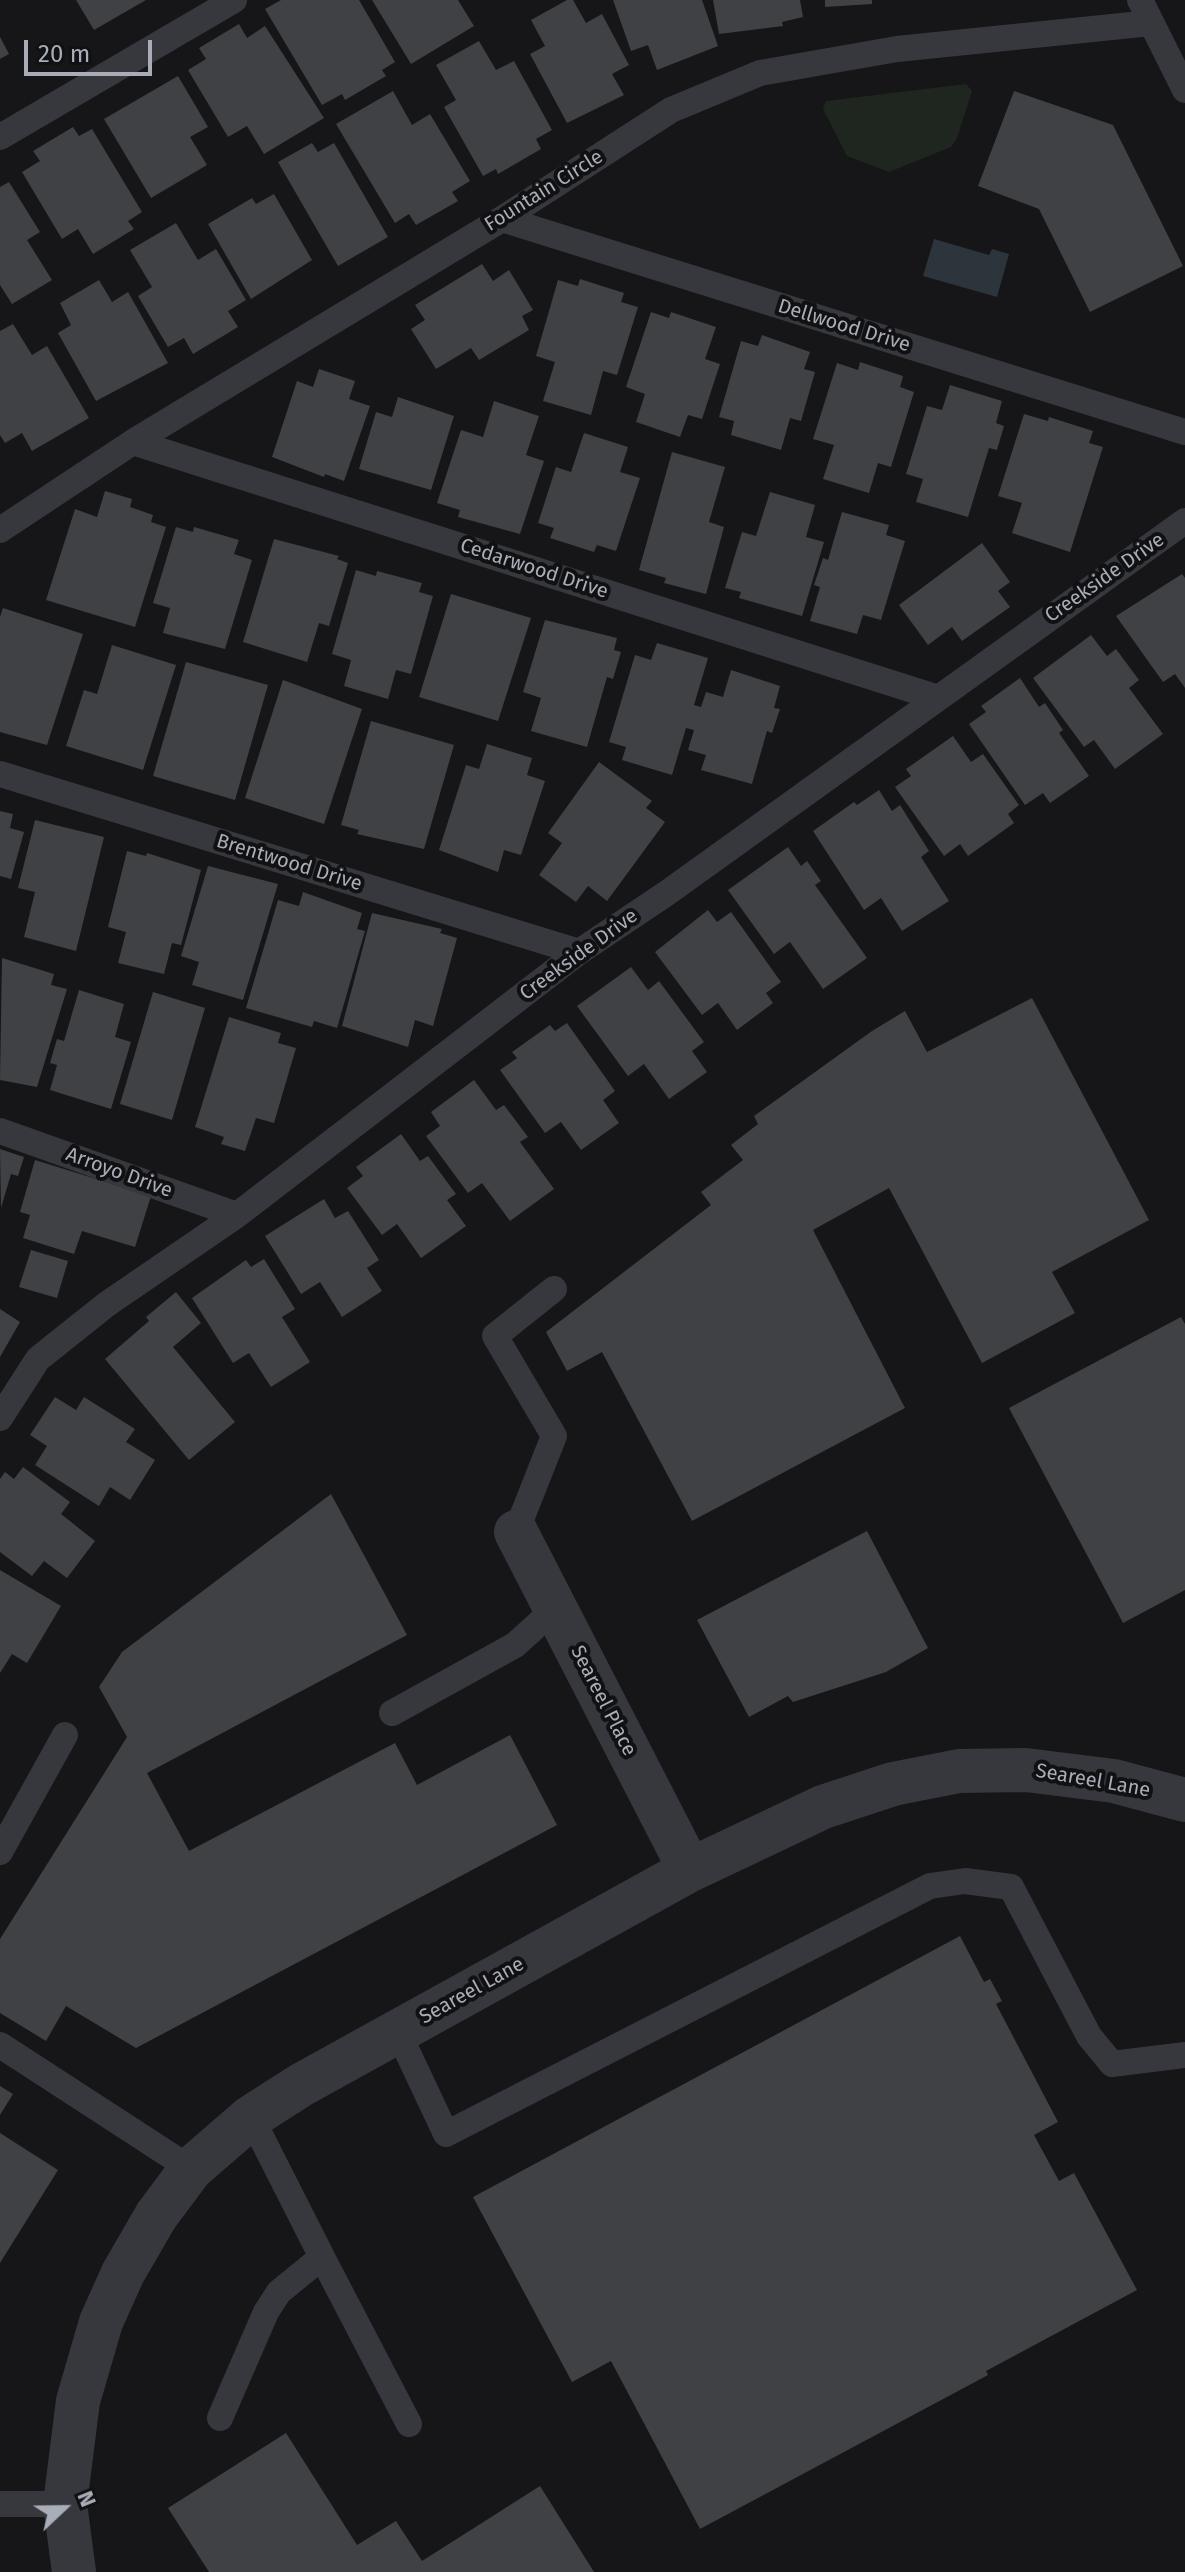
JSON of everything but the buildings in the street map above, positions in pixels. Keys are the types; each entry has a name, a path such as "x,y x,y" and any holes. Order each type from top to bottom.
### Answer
{"street":[{"name":"Seareel Place","path":"516,1532 690,1870"},
{"name":"Seareel Lane","path":"74,2572 65,2504 78,2401 101,2322 123,2273 191,2169 251,2117 690,1870 823,1807 893,1784 959,1771 1026,1770 1114,1781 1185,1800"}],"lane":[{"path":"0,137 234,0"},
{"path":"1146,12 1185,90"},
{"name":"Fountain Circle","path":"0,530 133,442 502,219 671,110 760,73 1146,12"},
{"name":"Dellwood Drive","path":"502,219 1185,432"},
{"name":"Cedarwood Drive","path":"133,442 935,697"},
{"name":"Creekside Drive","path":"0,1418 38,1359 107,1304 237,1215 579,952 667,893 935,697 1185,521"},
{"name":"Brentwood Drive","path":"0,774 579,952"},
{"name":"Arroyo Drive","path":"0,1131 237,1215"},
{"path":"516,1532 554,1436 495,1336 554,1289"},
{"path":"392,1713 515,1645 556,1608"},
{"path":"0,1852 65,1735"},
{"path":"398,2032 446,2134 930,1886 965,1881 1011,1887 1089,2036 1112,2064 1185,2055"},
{"path":"0,2045 191,2169"},
{"path":"251,2117 409,2424"},
{"path":"220,2418 272,2302 279,2292 322,2257"},
{"path":"0,2504 65,2504"}],"shaded area":[{"path":"966,84 972,91 957,138 951,147 889,172 847,156 823,109 826,101"},
{"path":"934,239 989,255 992,249 1009,254 997,297 923,276"}]}
